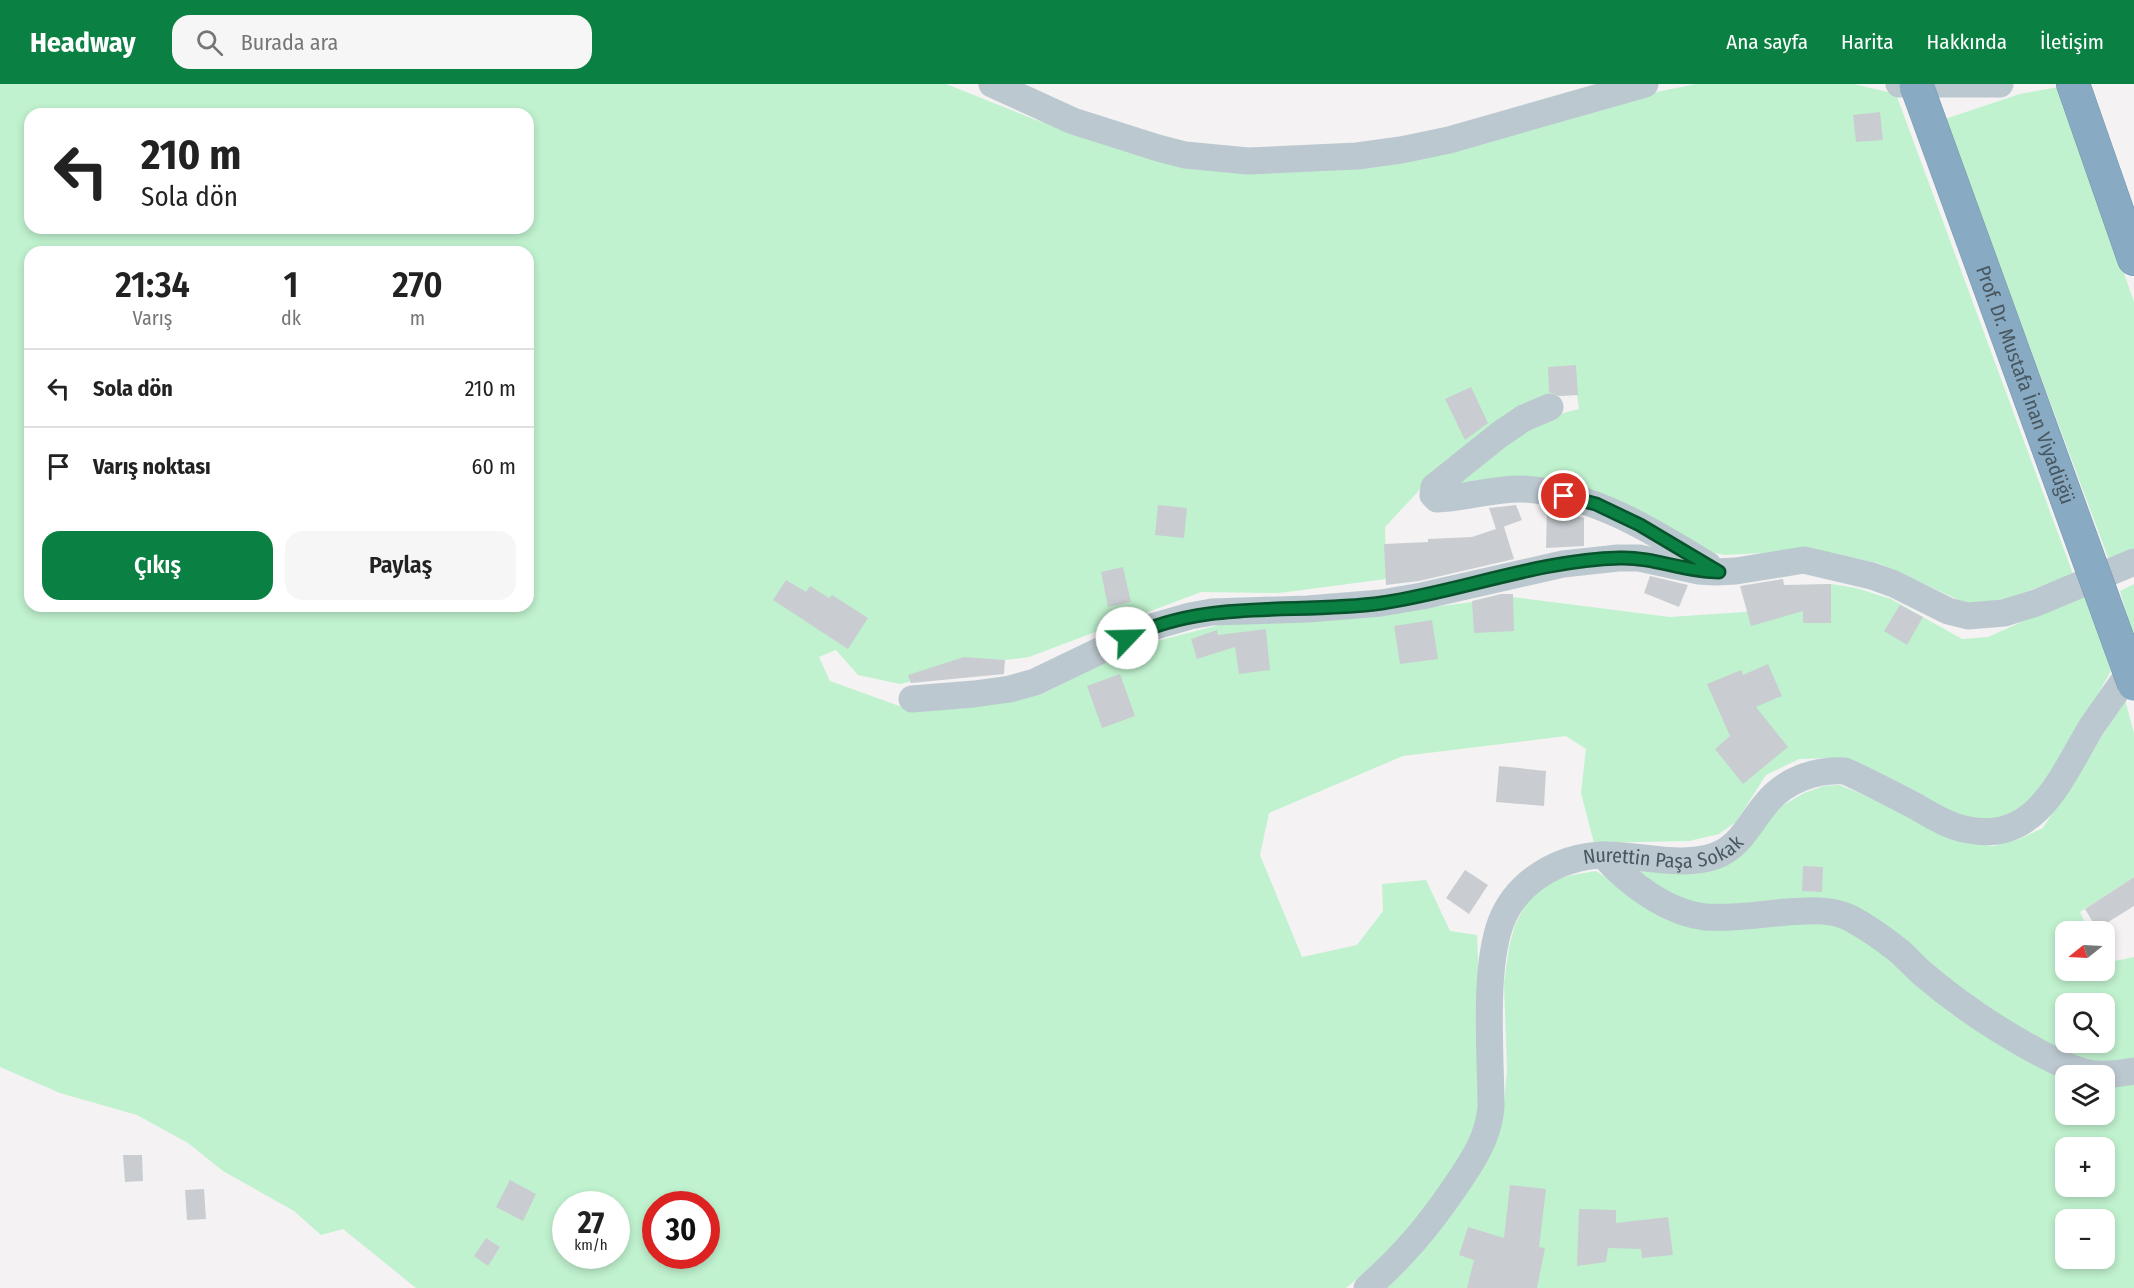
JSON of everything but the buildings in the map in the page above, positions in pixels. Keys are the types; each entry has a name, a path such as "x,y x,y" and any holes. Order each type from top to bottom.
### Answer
{"highway":[{"name":"Prof. Dr. Mustafa İnan Viyadüğü","path":"1916,84 2134,684"},
{"path":"2073,84 2134,259"}],"street":[{"path":"992,84 1073,120 1158,148 1185,155 1248,161 1356,156 1401,150 1449,140 1645,84"},
{"path":"1899,84 2000,84"},
{"path":"1550,407 1524,418 1500,435 1434,487 1433,495 1437,499 1454,498 1523,489 1596,504 1640,525 1719,572"},
{"path":"912,699 974,694 1010,689 1035,682 1145,629 1190,616 1212,612 1308,609 1381,603 1563,564 1639,558 1699,571 1736,572 1804,560 1872,576 1903,588 1948,611 1968,616 1986,616 2036,603 2134,562"},
{"name":"Nurettin Paşa Sokak","path":"1367,1288 1402,1256 1428,1227 1472,1163 1485,1138 1490,1124 1491,1108 1490,991 1493,954 1501,922 1511,903 1523,888 1551,868 1576,859 1603,855 1681,861 1714,856 1736,844 1764,806 1783,788 1806,776 1830,770 1845,771 1946,823 1969,830 2004,831 2028,818 2056,788 2092,727 2134,666"},
{"path":"1603,855 1627,880 1679,911 1691,915 1708,917 1811,910 1829,911 1848,917 1874,932 1899,951 1966,1008 2010,1037 2056,1062 2084,1072 2107,1074 2134,1071"}],"green space":[{"path":"0,84 946,84 1036,120 1174,162 1224,170 1696,84 1854,84 1896,94 2073,574 2009,598 1985,604 1963,602 1878,563 1813,550 1725,555 1700,550 1625,507 1446,489 1545,418 1579,409 1577,395 1550,396 1426,483 1385,527 1386,579 1279,593 1201,592 1029,657 1005,660 900,684 858,675 836,650 819,657 830,681 902,707 959,709 1042,694 1138,646 1219,625 1384,613 1513,597 1670,617 1759,611 1781,586 1831,584 1856,588 1891,599 1962,639 1988,637 2085,594 2111,671 2056,768 2037,794 2007,818 1968,822 1832,758 1799,759 1766,775 1736,822 1719,834 1689,841 1594,843 1581,793 1586,749 1566,736 1403,756 1269,813 1260,855 1302,957 1357,945 1383,911 1382,884 1426,880 1450,931 1477,935 1482,1049 1479,1116 1464,1152 1430,1209 1387,1254 1346,1288 416,1288 343,1229 321,1235 294,1211 223,1171 188,1143 137,1115 60,1093 0,1067"},
{"path":"2059,87 2134,302 2134,548 2109,560 1945,119 2020,94"},
{"path":"2134,584 2134,638 2120,591"},
{"path":"2125,700 2134,733 2134,877 2080,912 2084,921 2055,921 2055,981 2115,981 2115,961 2134,957 2134,1063 2105,1065 2063,1053 2115,1053 2115,993 2055,993 2055,1051 1971,997 1887,929 1708,909 1640,880 1636,864 1685,872 1767,822 1782,806 1804,793 1824,786 1839,785 1969,843 1994,846 2019,839 2043,828"},
{"path":"1596,871 1631,894 1839,923 2055,1069 2055,1125 2115,1125 2115,1081 2134,1078 2134,1288 1382,1288 1502,1123 1507,1070 1504,983 1509,947 1515,925 1527,902 1546,884 1567,876"}],"route":[{"path":"1127,638 1166,622 1212,612 1308,609 1381,603 1563,564 1639,558 1699,571 1719,572 1640,525 1596,504 1564,496"}]}
